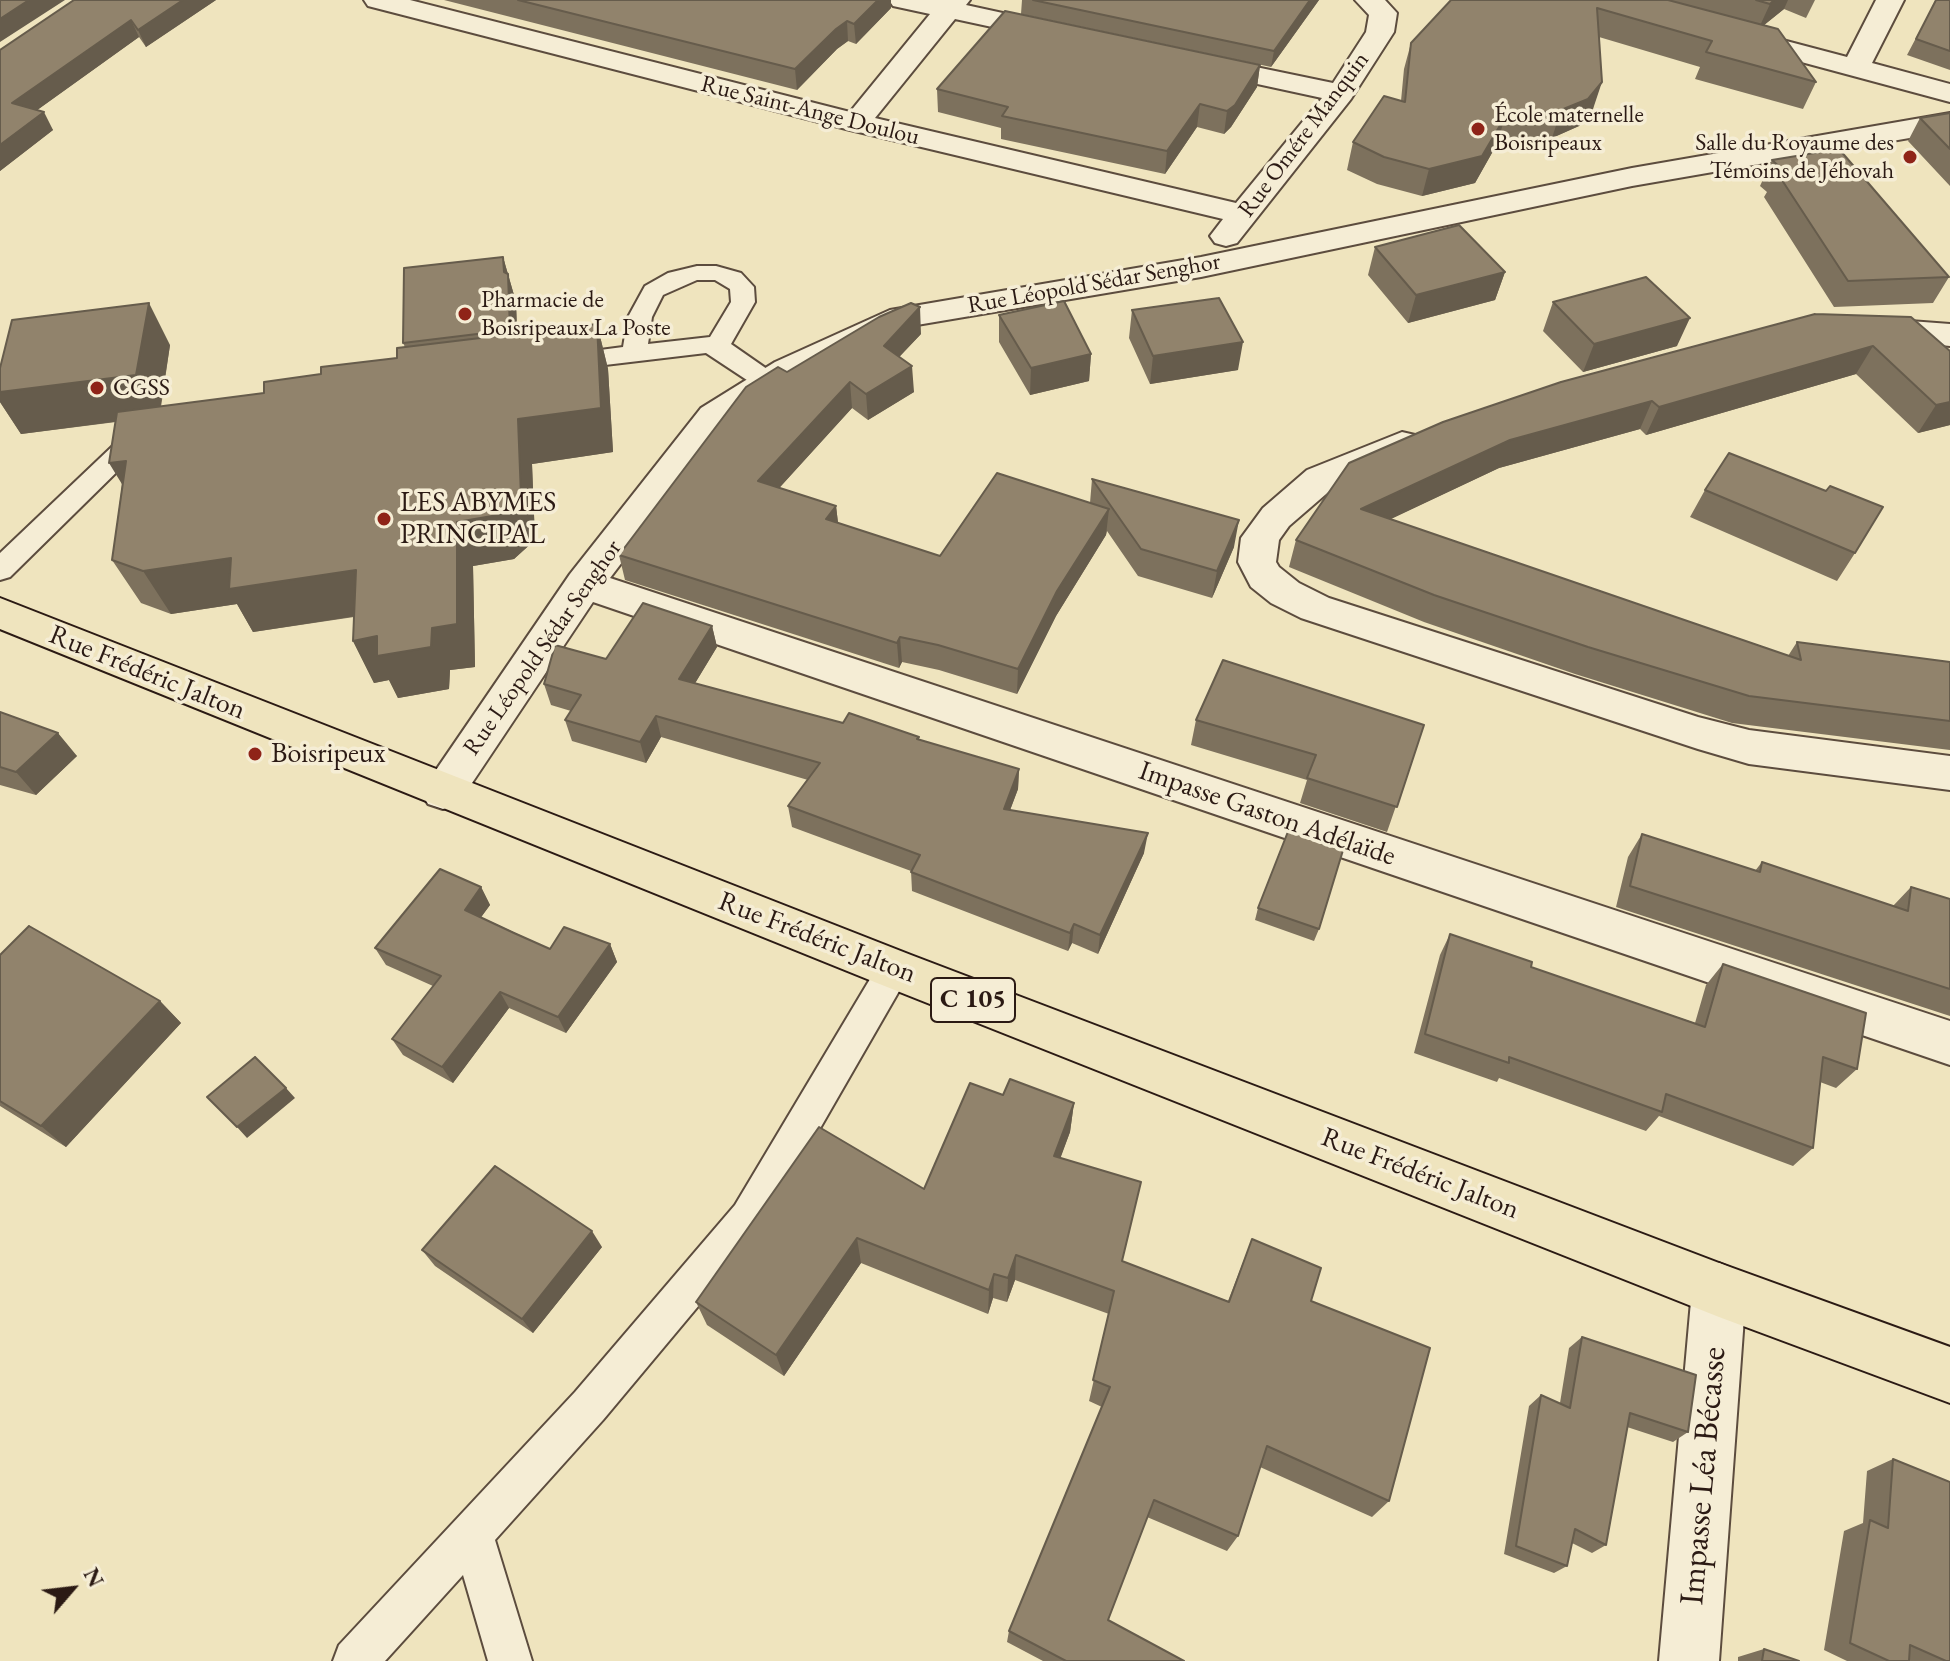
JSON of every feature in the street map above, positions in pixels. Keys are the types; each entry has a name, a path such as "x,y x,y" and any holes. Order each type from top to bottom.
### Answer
{"main road":[{"name":"Rue Frédéric Jalton","path":"0,613 443,792 894,969 1719,1290 1950,1375"}],"street":[{"name":"Rue Saint-Ange Doulou","path":"378,0 856,123 1244,214"},
{"path":"903,0 952,5 1084,39"},
{"name":"Rue Omére Manquin","path":"1201,267 1341,93 1380,32 1383,13 1369,0"},
{"path":"1855,68 1890,0"},
{"path":"856,123 952,5"},
{"path":"1707,28 1950,93"},
{"path":"1175,58 1341,93"},
{"name":"Rue Léopold Sédar Senghor","path":"443,792 584,584 714,416 768,382 902,317 1201,267 1632,177 1950,122"},
{"path":"1838,327 1950,335"},
{"path":"1438,433 1347,465 1303,493 1260,538 1257,562 1265,577 1285,593 1315,608 1724,740 1814,757 1950,773"},
{"name":"Impasse Gaston Adélaïde","path":"584,584 1950,1043"},
{"name":"Impasse Léa Bécasse","path":"1689,1661 1719,1290"}],"lane":[{"path":"634,353 640,317 653,291 676,278 697,273 716,273 733,278 742,287 743,302 717,346"},
{"path":"542,365 717,346 768,382"},
{"path":"0,570 128,446 164,429"},
{"path":"355,1661 589,1406 748,1218 894,969"},
{"path":"472,1534 510,1661"}],"building":[{"path":"0,0 29,0 0,19"},
{"path":"74,0 183,0 138,30 131,20 12,103 44,112 0,145 0,50"},
{"path":"518,0 878,0 854,24 847,21 836,29 795,69"},
{"path":"1033,0 1310,0 1274,51"},
{"path":"1451,0 1668,0 1778,29 1816,82 1706,52 1712,41 1597,8 1602,82 1588,99 1561,110 1505,117 1482,156 1429,169 1384,157 1353,142 1384,96 1405,102 1411,43"},
{"path":"1936,0 1950,0 1950,51 1916,39"},
{"path":"1005,11 1260,65 1235,105 1227,111 1200,104 1167,151 1002,116 1008,107 937,89"},
{"path":"1950,113 1950,149 1920,118"},
{"path":"1839,149 1949,277 1848,281 1776,171 1783,170 1772,160"},
{"path":"1459,225 1505,272 1416,295 1375,247"},
{"path":"503,257 504,272 508,274 510,330 403,343 404,268"},
{"path":"1646,277 1690,318 1594,344 1553,302"},
{"path":"1219,298 1243,342 1153,356 1132,310"},
{"path":"1064,301 1091,354 1031,368 999,315"},
{"path":"149,303 136,375 0,392 0,368 12,320"},
{"path":"911,303 920,307 884,346 912,366 866,394 850,382 758,481 836,506 826,519 940,556 997,473 1109,509 1057,591 1018,669 938,645 900,637 897,643 619,555 746,387 778,367 787,372 879,317"},
{"path":"1815,314 1911,317 1950,351 1950,402 1936,405 1873,346 1659,407 1652,401 1510,440 1361,509 1801,660 1797,642 1950,662 1950,721 1749,696 1588,647 1434,595 1296,540 1349,463 1443,422 1561,382"},
{"path":"597,324 601,408 518,419 521,496 498,515 457,522 457,624 432,628 431,647 377,656 377,636 353,641 356,570 229,589 231,558 143,571 112,560 126,461 109,463 117,412 264,393 264,382 321,374 321,367 397,358 397,348"},
{"path":"1729,453 1826,491 1830,486 1883,507 1855,553 1705,490"},
{"path":"1092,479 1239,520 1217,571 1141,549"},
{"path":"643,603 712,626 679,679 843,723 849,713 919,737 917,739 1019,769 1004,809 1148,833 1100,935 1074,924 1070,933 911,872 920,855 788,806 820,763 656,716 640,742 565,720 581,695 544,684 555,645 606,659"},
{"path":"1223,660 1424,725 1397,807 1307,778 1316,755 1196,720"},
{"path":"0,712 58,733 16,772 0,767"},
{"path":"1289,829 1344,847 1319,929 1258,908"},
{"path":"1642,834 1760,872 1762,862 1908,911 1911,887 1950,899 1950,989 1630,886"},
{"path":"440,869 481,887 465,910 550,949 564,927 610,944 558,1017 500,992 442,1067 392,1039 441,976 375,948"},
{"path":"29,926 160,1001 41,1126 0,1101 0,955"},
{"path":"1450,934 1532,962 1531,967 1705,1027 1723,964 1866,1013 1857,1069 1823,1057 1813,1148 1666,1094 1662,1112 1509,1057 1509,1063 1425,1034"},
{"path":"255,1057 286,1088 237,1127 207,1097"},
{"path":"1010,1079 1074,1103 1054,1156 1141,1182 1122,1261 1229,1302 1252,1239 1321,1268 1311,1301 1430,1348 1389,1501 1267,1446 1238,1536 1154,1500 1108,1620 1184,1661 1066,1661 1009,1631 1110,1387 1093,1380 1114,1291 1016,1255 1008,1278 994,1274 989,1290 857,1238 776,1355 696,1302 819,1127 924,1189 970,1083 1003,1095"},
{"path":"495,1166 592,1231 522,1319 422,1250"},
{"path":"1582,1337 1696,1375 1688,1432 1630,1413 1606,1545 1575,1529 1567,1566 1516,1546 1541,1395 1570,1408"},
{"path":"1893,1459 1950,1482 1950,1661 1910,1645 1909,1661 1889,1661 1850,1643 1870,1520 1888,1528"},
{"path":"1764,1649 1799,1661 1762,1661"}],"place":[{"name":"École maternelle Boisripeaux","path":"1478,129"},
{"name":"Salle du Royaume des Témoins de Jéhovah","path":"1910,157"},
{"name":"Pharmacie de Boisripeaux La Poste","path":"465,314"},
{"name":"CGSS","path":"97,388"},
{"name":"LES ABYMES PRINCIPAL","path":"384,519"},
{"name":"Boisripeux","path":"255,754"}]}
